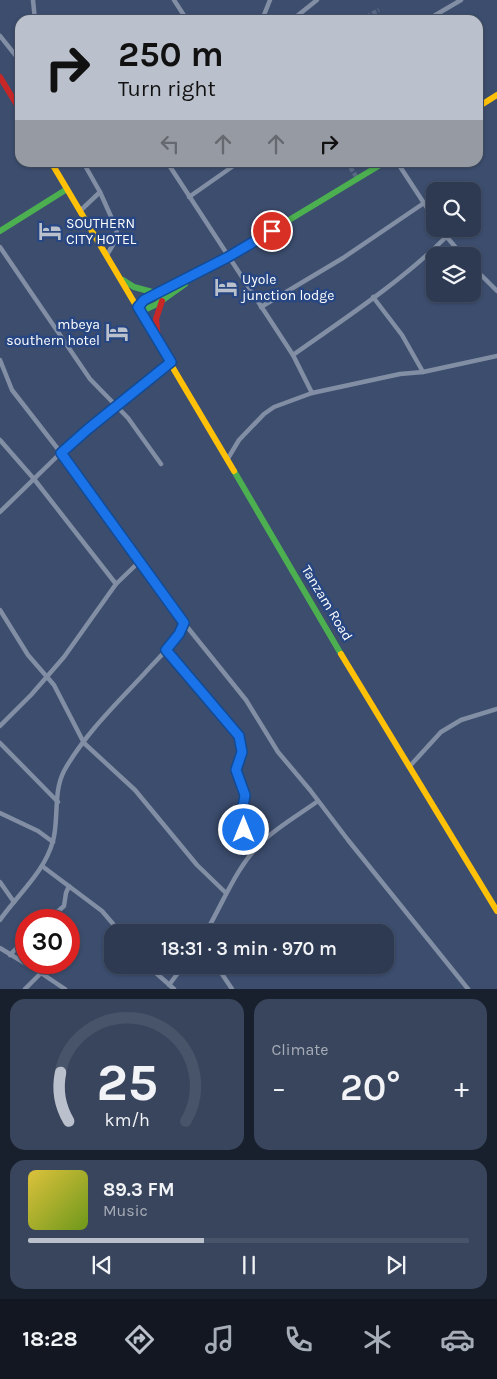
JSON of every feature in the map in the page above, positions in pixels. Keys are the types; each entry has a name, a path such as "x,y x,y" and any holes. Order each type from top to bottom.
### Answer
{"main road":[{"path":"0,76 15,102"},
{"path":"483,104 497,96"},
{"name":"Tanzam Road","path":"54,167 409,767 497,911"},
{"path":"139,310 151,308 162,295 377,167"},
{"path":"0,231 67,189"},
{"path":"120,277 134,287 162,295"},
{"path":"139,310 146,298 162,295"},
{"path":"159,343 155,321 162,295"}],"street":[{"path":"33,0 34,15"},
{"path":"174,0 184,15"},
{"path":"264,15 270,0"},
{"path":"298,15 317,0"},
{"path":"435,15 460,0"},
{"path":"0,36 15,55"},
{"path":"86,167 100,192 117,230 114,243 107,255"},
{"path":"170,167 293,355 312,393"},
{"path":"188,197 232,167"},
{"path":"400,167 426,206"},
{"path":"80,211 100,192"},
{"path":"261,307 343,258 424,203"},
{"path":"293,355 373,297 432,251 446,237 455,247"},
{"path":"0,247 90,379 133,424 161,464"},
{"path":"481,275 497,291"},
{"path":"373,297 402,335 423,372"},
{"path":"227,460 239,440 264,414 274,407 312,393 497,356"},
{"path":"0,360 12,390 140,560 184,623 246,700 278,752 468,989"},
{"path":"0,512 61,453 171,362"},
{"path":"0,440 34,479 116,584"},
{"path":"0,726 64,657 116,584 140,560"},
{"path":"0,610 28,655 54,685 63,706 84,743 135,790 197,865 226,893"},
{"path":"0,920 42,866 53,842 61,779 64,770 106,715 166,650 179,634 184,623"},
{"path":"166,650 240,739 242,752 236,767 245,795 243,807 244,830"},
{"path":"409,767 441,732 461,720 497,709"},
{"path":"0,744 58,802"},
{"path":"210,924 226,893 256,848 269,836 318,801"},
{"path":"0,812 38,831 53,842"},
{"path":"232,816 256,848"},
{"path":"42,866 102,911 113,924"},
{"path":"0,882 14,902"},
{"path":"61,909 64,906 69,886"},
{"path":"0,948 15,958"},
{"path":"10,955 15,950"},
{"path":"25,989 39,974"},
{"path":"44,974 65,989"},
{"path":"157,974 174,989"},
{"path":"170,985 178,974"},
{"path":"222,974 232,989"}],"tunnel":[{"path":"370,15 379,10"},
{"path":"350,167 357,178"}],"traffic: fast":[{"path":"138,307 146,298 228,257 377,167"},
{"path":"0,231 67,189"},
{"path":"123,280 134,287 156,293"},
{"path":"140,312 157,304 185,284"},
{"path":"234,471 341,654"}],"traffic: slow":[{"path":"483,104 497,95"},
{"path":"54,167 234,471"},
{"path":"341,654 497,911"}],"traffic: jam":[{"path":"0,77 15,102"},
{"path":"158,338 156,319 162,301"}],"place":[{"name":"SOUTHERN CITY HOTEL","path":"50,231"},
{"name":"Uyole junction lodge","path":"226,287"},
{"name":"mbeya southern hotel","path":"117,332"}],"route":[{"path":"244,830 243,807 245,795 236,770 242,752 239,736 166,650 179,634 184,623 61,453 171,362 138,307 144,300 228,257 272,231"}]}
